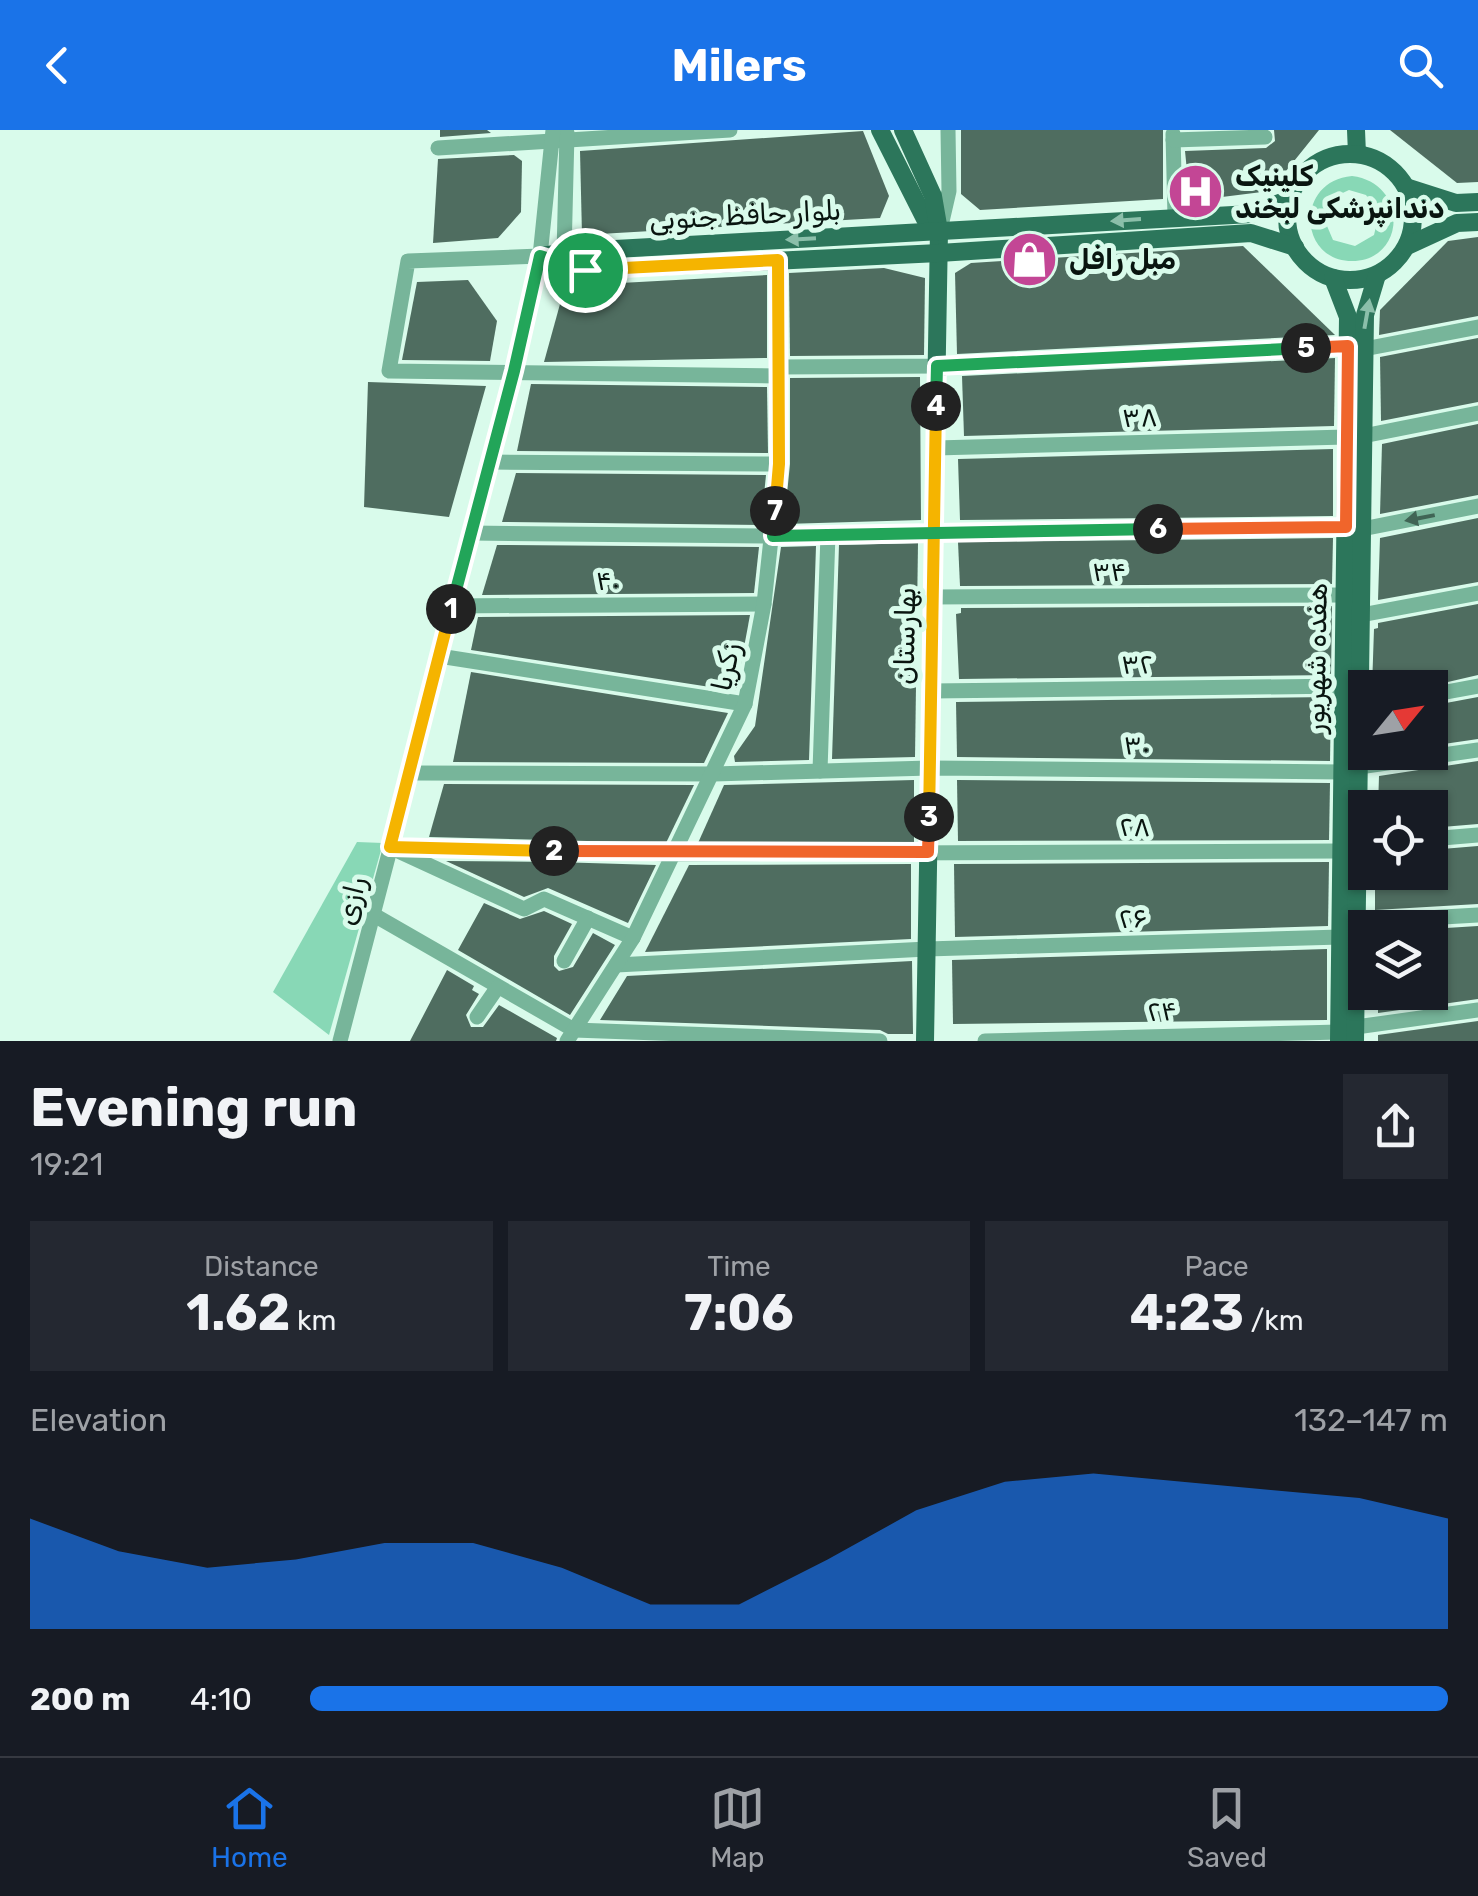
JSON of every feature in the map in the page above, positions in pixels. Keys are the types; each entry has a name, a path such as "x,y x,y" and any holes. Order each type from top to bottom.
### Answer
{"main road":[{"path":"880,130 925,200"},
{"path":"902,130 925,200 925,220 940,231"},
{"path":"1356,130 1357,154"},
{"path":"1406,187 1414,220 1407,246 1395,263 1377,275 1352,281 1332,278 1310,266 1295,247 1288,223 1290,199 1315,164 1335,156 1357,154 1382,163 1406,187 1456,203 1478,202"},
{"name":"بلوار حافظ جنوبی","path":"540,256 1251,214 1290,199"},
{"path":"1407,246 1457,224 1478,222"},
{"name":"بهارستان","path":"925,1041 940,231"},
{"name":"بلوار حافظ جنوبی","path":"540,256 585,270 1251,233 1295,247"},
{"name":"هفده شهریور","path":"1362,670 1354,528 1356,347 1377,275"},
{"name":"هفده شهریور","path":"1332,278 1356,347"},
{"name":"هفده شهریور","path":"1348,733 1345,595 1354,528"},
{"name":"هفده شهریور","path":"1347,1035 1340,937 1348,889"},
{"name":"هفده شهریور","path":"1347,1035 1349,1010"}],"street":[{"path":"438,148 560,135 730,130"},
{"path":"940,231 948,192 948,130"},
{"path":"560,135 564,254"},
{"name":"رازی","path":"340,1041 514,371 540,256 560,135"},
{"path":"1176,217 1173,135 1265,137"},
{"path":"540,256 408,261 388,371 778,371 937,366 1356,347 1478,327"},
{"name":"زکریا","path":"570,1036 633,938 745,704 764,604 779,464 778,260"},
{"name":"۳۸","path":"936,448 1355,436 1478,412"},
{"path":"488,462 779,464"},
{"path":"470,533 773,536 1354,528 1478,506"},
{"path":"820,771 828,534"},
{"path":"1361,615 1478,594"},
{"name":"۳۴","path":"933,597 1345,595"},
{"name":"۴۰","path":"452,606 764,604"},
{"path":"439,656 745,704"},
{"name":"۳۲","path":"931,691 1344,686"},
{"path":"1448,692 1478,686"},
{"name":"۳۰","path":"1448,754 1478,750"},
{"name":"۳۰","path":"408,772 1348,769"},
{"path":"1448,838 1478,835"},
{"path":"390,847 674,854"},
{"path":"390,847 524,908 544,899 633,938"},
{"name":"۲۸","path":"674,854 1348,847"},
{"path":"374,915 570,1036 880,1041"},
{"path":"1448,917 1478,915"},
{"path":"564,961 588,918"},
{"name":"۲۶","path":"616,965 927,948 1340,937"},
{"path":"476,1017 496,988"},
{"name":"۲۴","path":"985,1041 1347,1035 1478,1010"}],"green space":[{"path":"1352,176 1371,182 1384,192 1391,206 1391,236 1383,249 1370,258 1334,258 1313,235 1313,205 1320,191 1333,181","holes":["1349,190 1366,195 1379,214 1374,235 1355,246 1333,240 1324,219 1332,198"]},
{"path":"357,842 383,843 329,1035 273,992"}],"building":[{"path":"440,130 487,130 491,133 440,137"},
{"path":"961,130 1163,130 1163,199 980,210 961,194"},
{"path":"1274,130 1319,130 1270,191 1190,201 1185,151 1266,148 1275,141"},
{"path":"1390,130 1478,130 1478,182 1457,183"},
{"path":"863,131 889,196 880,218 582,235 580,151"},
{"path":"514,155 522,161 521,212 498,238 433,243 438,159"},
{"path":"1478,237 1478,316 1379,335 1380,310 1448,241"},
{"path":"1243,246 1335,335 957,354 955,273 971,263"},
{"path":"884,268 925,278 924,355 790,356 789,273"},
{"path":"767,275 767,358 544,362 565,286"},
{"path":"468,280 497,321 490,361 402,360 417,282"},
{"path":"1478,338 1478,402 1381,421 1380,357"},
{"path":"1335,358 1334,426 964,436 962,376"},
{"path":"920,377 921,520 784,524 790,464 790,378"},
{"path":"368,382 486,386 449,517 364,507"},
{"path":"531,384 767,387 768,453 517,451"},
{"path":"1478,424 1478,495 1380,514 1382,444"},
{"path":"1333,449 1333,516 960,520 958,459"},
{"path":"516,473 766,475 761,525 502,522"},
{"path":"1478,518 1478,582 1378,600 1380,538"},
{"path":"1333,538 1332,584 960,586 958,542"},
{"path":"918,543 915,757 832,759 839,545"},
{"path":"497,545 759,547 754,593 482,595"},
{"path":"816,546 809,760 735,762 734,756 755,726 781,547"},
{"path":"1478,604 1478,675 1448,682 1448,670 1373,670 1374,629 1378,623"},
{"path":"1332,606 1331,675 959,679 956,614 961,613 961,608"},
{"path":"750,615 736,691 471,650 478,617"},
{"path":"471,672 728,713 704,763 453,762"},
{"path":"1331,697 1330,761 957,757 956,702"},
{"path":"1478,697 1478,739 1448,743 1448,703"},
{"path":"1478,761 1478,824 1448,826 1448,790 1379,790 1379,776 1448,770 1448,766"},
{"path":"914,780 914,842 698,843 724,785"},
{"path":"957,780 1330,783 1329,840 958,841"},
{"path":"444,784 694,785 666,843 429,837"},
{"path":"1478,846 1478,904 1375,910 1375,890 1448,890 1448,848"},
{"path":"446,861 656,865 628,923 548,888 524,897"},
{"path":"1329,862 1328,926 955,937 954,864"},
{"path":"911,864 911,939 645,952 689,865"},
{"path":"484,903 520,919 544,911 572,924 554,956 554,966 559,971 573,967 593,933 615,945 570,1015 458,950"},
{"path":"1478,926 1478,999 1448,1003 1448,928"},
{"path":"1327,949 1327,1020 953,1024 952,960"},
{"path":"912,961 913,1034 600,1020 627,976"},
{"path":"447,970 474,986 472,990 479,994 466,1015 471,1027 483,1027 499,1005 557,1038 556,1041 410,1041"},
{"path":"1478,1021 1478,1041 1378,1041 1378,1035"}],"place":[{"name":"کلینیک دندانپزشکی لبخند","path":"1196,192"},
{"name":"مبل رافل","path":"1030,259"}],"route":[{"path":"585,270 540,256 514,371 390,847 674,854 928,852 934,531 937,366 1348,346 1346,527 934,531 773,536 779,464 778,260 585,270"}]}
